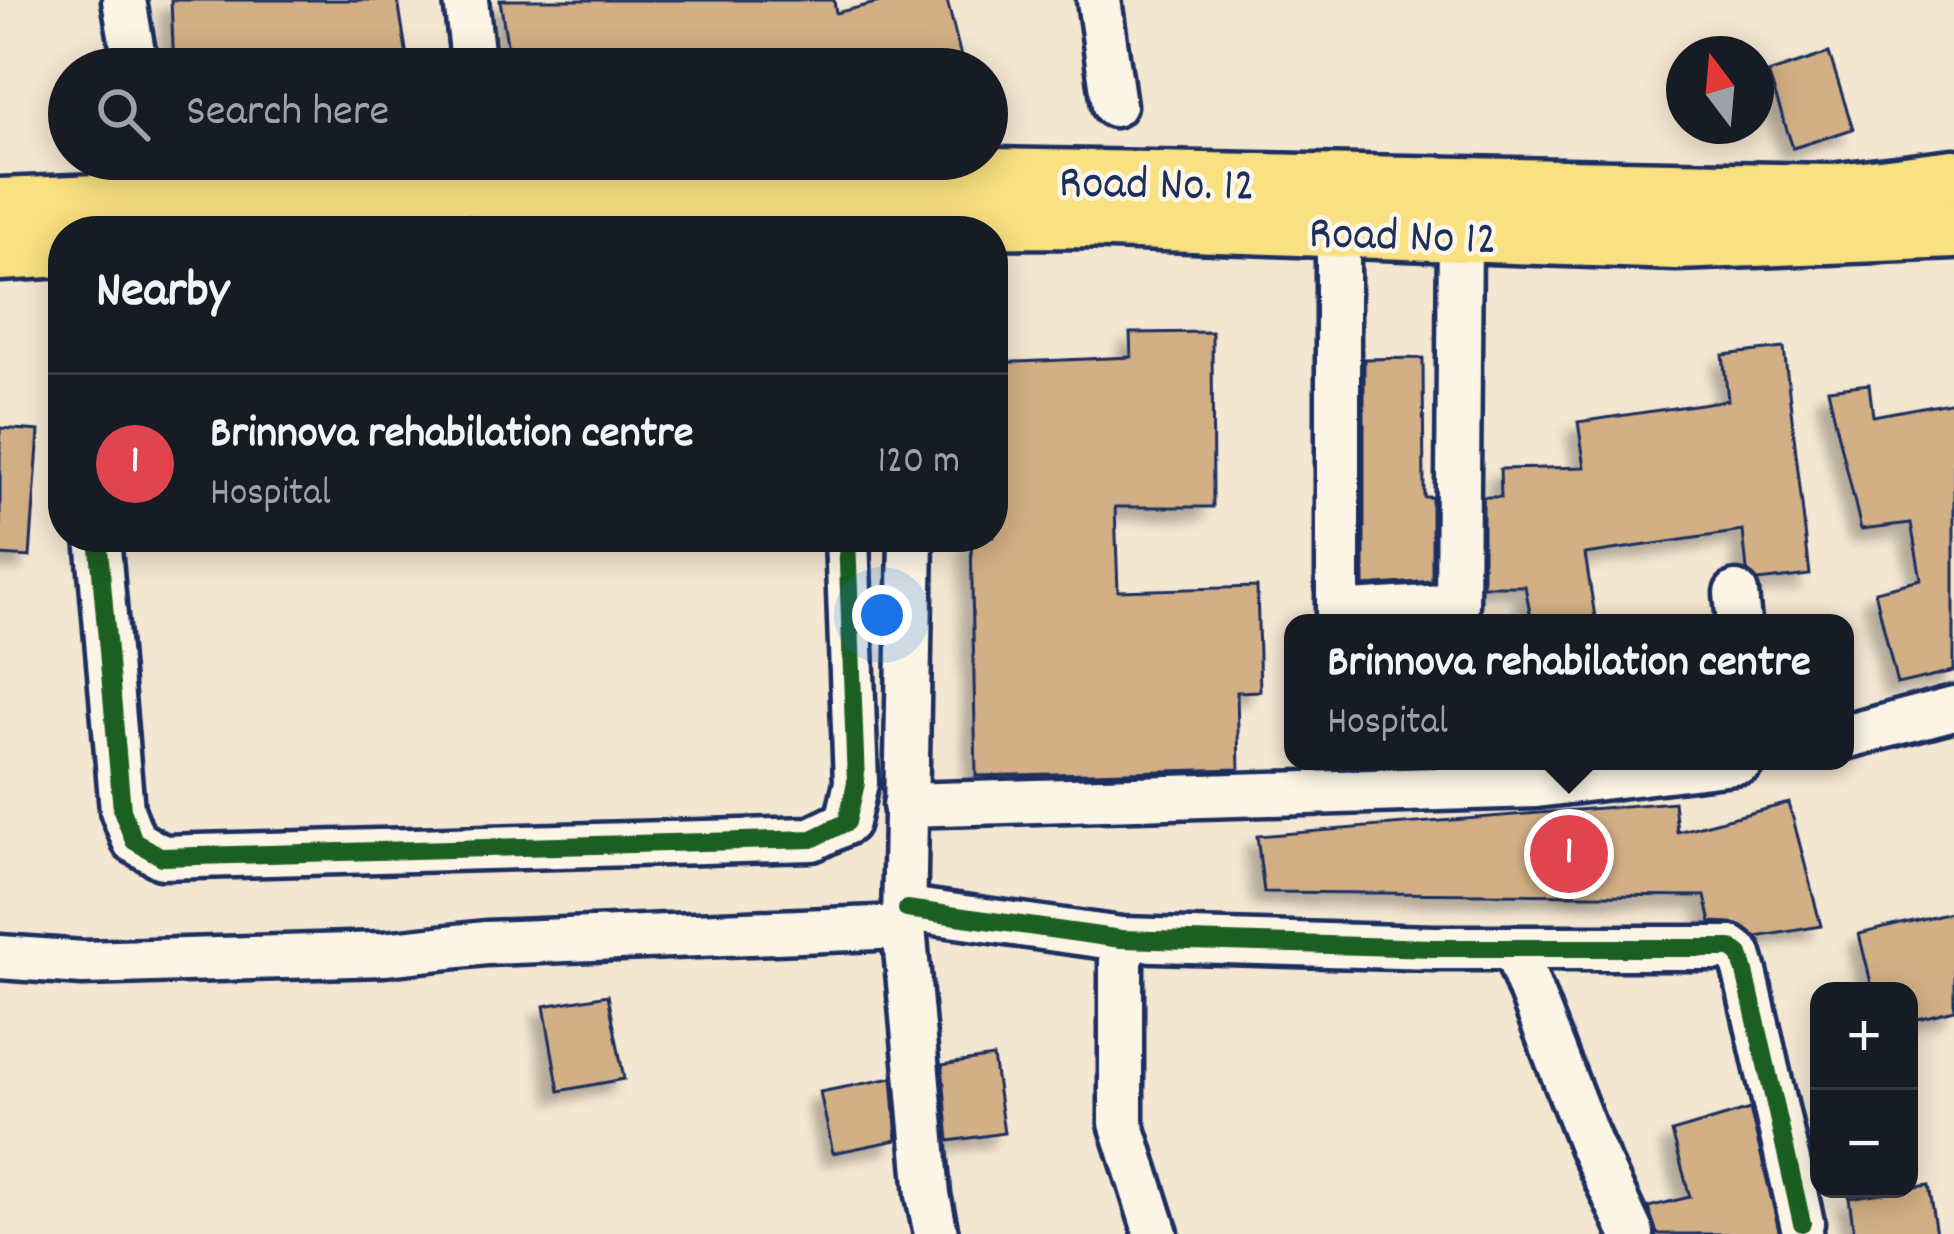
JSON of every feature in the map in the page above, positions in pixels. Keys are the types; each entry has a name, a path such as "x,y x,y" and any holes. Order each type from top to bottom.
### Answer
{"main road":[{"name":"Road No. 12","path":"1008,176 1831,192 1954,177"},
{"name":"Road No. 12","path":"0,206 146,180"},
{"name":"Road No. 12","path":"185,180 489,202 749,180"},
{"name":"Road No 12","path":"489,202 690,216"},
{"name":"Road No 12","path":"1008,223 1083,220 1676,242 1954,231"},
{"path":"0,253 48,250"}],"street":[{"path":"124,0 132,48"},
{"path":"466,0 472,48"},
{"path":"1099,0 1114,105"},
{"path":"1338,230 1338,613 1456,605 1460,234"},
{"path":"99,552 122,810 134,841 162,857 812,839 847,822 856,783 848,552"},
{"path":"911,552 905,918 928,1195 936,1234"},
{"path":"1854,734 1954,708"},
{"path":"905,805 1536,786 1660,770"},
{"path":"2,963 384,954 486,943 905,918 1121,939 1731,948 1740,955 1802,1223"},
{"path":"1121,939 1120,1123 1156,1234"},
{"path":"1514,947 1591,1146 1632,1234"}],"building":[{"path":"171,0 398,0 406,48 173,48"},
{"path":"500,0 834,0 836,13 888,0 947,0 959,48 508,48"},
{"path":"1829,53 1853,129 1793,148 1774,91 1774,71"},
{"path":"1212,332 1213,507 1115,507 1118,591 1257,587 1260,691 1237,692 1239,769 976,776 971,552 1008,552 1008,362 1131,357 1130,333"},
{"path":"1784,348 1810,575 1758,581 1747,570 1743,531 1585,554 1595,614 1530,614 1525,586 1483,586 1483,497 1501,497 1500,469 1585,467 1578,422 1728,400 1723,355"},
{"path":"1423,358 1424,497 1432,497 1432,581 1364,586 1364,359"},
{"path":"1869,384 1873,416 1954,401 1954,671 1897,684 1875,591 1921,580 1911,523 1861,529 1828,389"},
{"path":"0,428 39,431 30,557 0,555"},
{"path":"1674,802 1677,832 1789,803 1821,926 1757,937 1732,923 1711,922 1705,896 1264,892 1257,836"},
{"path":"1954,911 1954,1009 1918,1018 1918,982 1871,982 1859,934"},
{"path":"608,995 624,1079 559,1091 544,1006"},
{"path":"993,1057 1004,1133 949,1141 942,1065"},
{"path":"892,1078 897,1140 833,1153 820,1092"},
{"path":"1750,1109 1780,1234 1657,1234 1648,1207 1690,1197 1672,1132"},
{"path":"1928,1186 1936,1234 1854,1234 1849,1198 1918,1198 1918,1188"}],"cycle path":[{"path":"99,552 122,810 134,841 162,857 812,839 847,822 856,783 848,552"},
{"path":"907,909 1121,939 1434,948 1731,948 1740,955 1745,972 1802,1223"}],"place":[{"name":"Brinnova rehabilation centre","path":"1569,854"}]}
